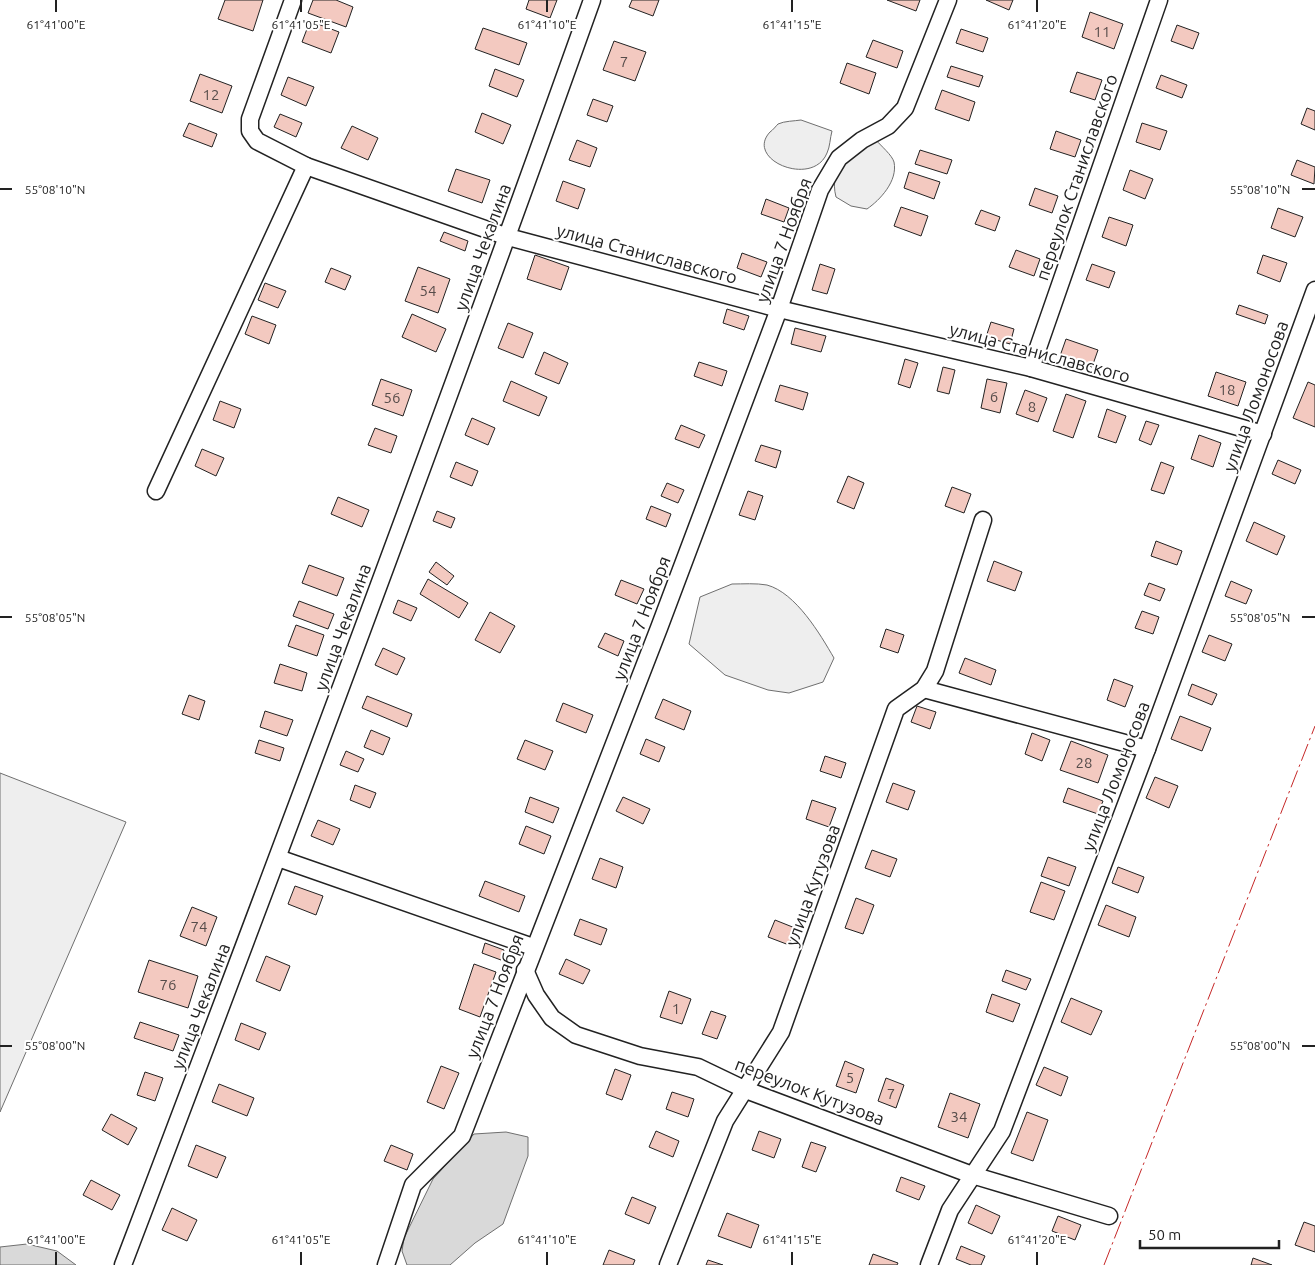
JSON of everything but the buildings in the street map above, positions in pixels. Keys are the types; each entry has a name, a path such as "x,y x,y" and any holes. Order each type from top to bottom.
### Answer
{"street":[{"name":"улица Станиславского","path":"292,0 250,119 250,132 257,141 306,166 508,238 779,309 1030,368 1263,434"},
{"name":"улица Чекалина","path":"123,1265 278,858 508,238 592,0"},
{"name":"улица 7 Ноября","path":"386,1265 413,1185 462,1136 533,947 659,628 779,309 820,190 839,158 862,140 888,126 905,108 948,0"},
{"name":"переулок Станиславского","path":"1030,368 1158,0"},
{"path":"156,490 306,166"},
{"name":"улица Ломоносова","path":"929,1265 950,1210 1002,1131 1315,290"},
{"name":"улица Кутузова","path":"668,1265 725,1121 781,1032 896,709 924,689 935,670 983,520"},
{"path":"924,689 1146,748"},
{"path":"278,858 533,947"},
{"name":"переулок Кутузова","path":"525,970 536,995 552,1018 576,1035 640,1056 698,1067 746,1090 972,1175 1109,1216"}],"shaded area":[{"path":"801,120 832,131 828,151 819,163 809,168 796,169 784,166 773,160 766,152 764,142 778,124"},
{"path":"876,140 893,159 895,169 891,183 877,201 867,209 851,206 836,197 834,186 839,169 851,155"},
{"path":"732,584 767,585 778,589 797,605 814,626 834,658 823,682 789,693 768,690 725,675 689,644 700,597"},
{"path":"0,773 126,822 0,1112"},
{"path":"506,1132 528,1137 528,1156 503,1224 475,1243 450,1265 407,1265 402,1251 404,1238 433,1179 474,1134"},
{"path":"27,1244 57,1251 76,1265 0,1265 0,1247"}],"power":[{"path":"1104,1265 1315,726"}]}
